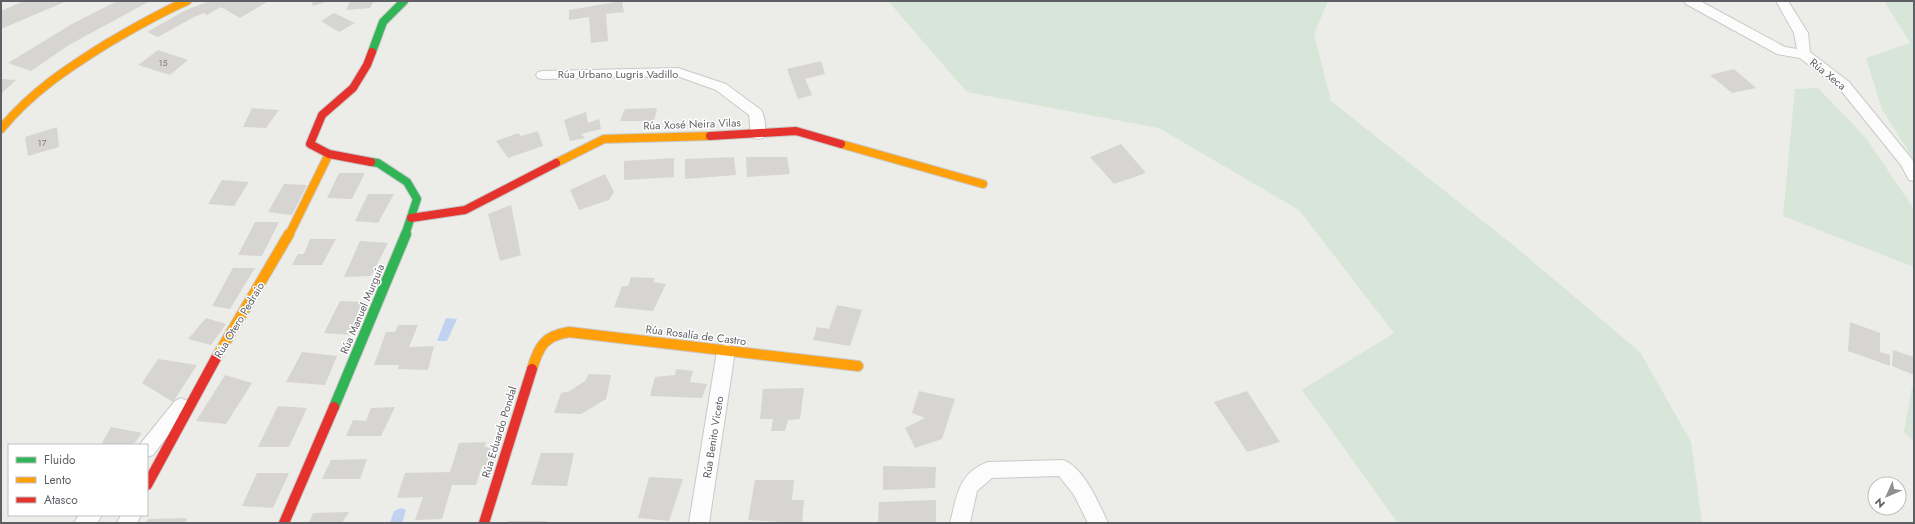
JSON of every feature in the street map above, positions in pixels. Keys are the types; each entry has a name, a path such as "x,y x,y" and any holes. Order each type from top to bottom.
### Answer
{"main road":[{"path":"1,130 8,117 45,84 152,16 187,1"},
{"name":"Rúa Manuel Murguía","path":"284,523 401,249 417,199 407,182 378,163 329,154 310,144 322,115 353,88 367,65 383,22 404,1"},
{"name":"Rúa Xosé Neira Vilas","path":"411,218 465,210 604,139 758,134 796,131 983,184"},
{"name":"Rúa Otero Pedraio","path":"148,483 208,372 292,230 329,154"},
{"name":"Rúa Rosalía de Castro","path":"538,348 546,338 557,333 569,332 858,366"},
{"name":"Rúa Eduardo Pondal","path":"484,523 538,348"}],"street":[{"name":"Rúa Xeca","path":"1690,1 1782,51 1804,54 1844,85 1906,162 1914,176"},
{"path":"1782,1 1802,33 1804,54"},
{"name":"Rúa Urbano Lugris Vadillo","path":"543,75 678,72 722,87 756,113 758,134"},
{"name":"Rúa Benito Viceto","path":"699,523 726,351"},
{"path":"148,448 208,372"},
{"path":"960,523 969,486 988,470 1064,468 1081,489 1098,523"}],"green space":[{"path":"888,1 1328,1 1314,34 1331,101 1513,245 1640,352 1691,442 1702,523 1398,523 1302,390 1394,333 1299,210 1159,128 967,92"},
{"path":"1884,1 1914,1 1914,160 1882,109 1866,58 1910,43"},
{"path":"1818,88 1866,138 1914,209 1914,267 1783,216 1795,89"},
{"path":"1912,387 1914,387 1914,441 1904,432"}],"water":[{"path":"446,318 457,319 447,341 437,341"},
{"path":"401,508 406,510 402,523 390,523 394,511"}],"building":[{"path":"24,1 67,1 1,29 1,11"},
{"path":"117,1 150,1 69,45 31,71 8,63 72,24"},
{"path":"210,1 267,2 240,18 221,7 207,15 204,13 194,17 158,37 147,32 186,10"},
{"path":"311,1 328,1 313,6"},
{"path":"350,1 374,1 370,8 346,10"},
{"path":"622,1 624,12 606,14 608,41 591,43 589,17 569,20 569,10"},
{"path":"334,13 355,23 339,32 321,21"},
{"path":"158,50 188,60 170,75 138,65"},
{"path":"821,61 825,74 805,79 812,95 798,99 787,69"},
{"path":"1734,69 1756,88 1732,93 1710,75"},
{"path":"1,79 16,80 1,94"},
{"path":"252,108 279,110 266,128 243,127"},
{"path":"657,108 654,121 620,121 625,109"},
{"path":"586,112 588,123 599,119 601,129 581,134 585,138 570,141 564,120"},
{"path":"57,127 59,147 28,156 25,137"},
{"path":"538,131 543,146 508,158 496,141 518,133 521,136"},
{"path":"1121,144 1146,173 1114,184 1090,157"},
{"path":"734,157 736,175 685,179 685,159"},
{"path":"746,157 787,157 790,174 747,177"},
{"path":"674,158 674,177 624,180 624,161"},
{"path":"339,173 365,173 352,199 327,198"},
{"path":"605,174 614,192 609,200 579,210 570,190"},
{"path":"222,180 249,182 234,206 208,204"},
{"path":"284,184 307,185 292,215 268,212"},
{"path":"368,194 394,194 378,223 355,221"},
{"path":"511,205 521,255 500,261 488,214"},
{"path":"255,222 279,222 262,256 238,255"},
{"path":"310,239 336,239 322,265 292,265 298,254 304,254"},
{"path":"360,241 388,243 371,276 344,277"},
{"path":"233,268 255,268 230,309 212,306"},
{"path":"631,277 655,278 653,282 666,284 653,311 614,307 622,286 628,286"},
{"path":"340,301 366,302 352,335 324,333"},
{"path":"837,305 862,310 850,346 813,340 817,327 829,329"},
{"path":"206,318 226,324 211,345 188,339"},
{"path":"1850,322 1880,333 1880,352 1890,355 1890,366 1848,351"},
{"path":"398,325 418,325 409,347 434,346 428,370 398,369 399,365 374,365 386,332 395,332"},
{"path":"1893,350 1914,357 1914,375 1892,366"},
{"path":"302,352 337,356 325,385 286,382"},
{"path":"158,359 197,365 173,402 142,383"},
{"path":"676,369 693,371 690,382 707,384 702,398 650,396 655,377 675,375"},
{"path":"588,374 611,375 606,399 581,414 554,413 561,393 570,391 586,380"},
{"path":"225,375 252,383 226,424 196,421"},
{"path":"804,388 800,419 788,420 785,431 771,431 773,419 760,419 763,389"},
{"path":"919,391 955,399 942,439 915,448 905,428 925,418 912,413"},
{"path":"1247,391 1280,442 1247,452 1214,402"},
{"path":"278,406 307,408 289,447 258,447"},
{"path":"395,407 381,436 346,436 353,420 366,421 371,408"},
{"path":"111,427 142,433 134,444 102,444"},
{"path":"486,442 485,447 491,447 486,466 482,466 476,485 452,485 442,519 415,520 423,497 397,498 405,473 450,472 459,443"},
{"path":"541,453 574,453 567,486 531,485"},
{"path":"367,459 360,479 322,479 331,460"},
{"path":"883,466 936,467 935,488 883,490"},
{"path":"257,473 289,473 273,508 242,506"},
{"path":"649,477 683,479 669,521 638,518"},
{"path":"755,480 794,480 792,500 804,500 802,523 748,520"},
{"path":"936,500 936,523 878,523 879,502"},
{"path":"349,512 342,523 309,523 313,513"},
{"path":"187,518 185,523 146,523 148,519"},
{"path":"508,521 547,521 546,523 507,523"}],"traffic: fast":[{"path":"372,52 383,22 404,1"},
{"path":"334,407 401,249 417,199 407,182 378,163 371,162"}],"traffic: slow":[{"path":"1,129 25,102 52,79 139,25 187,1"},
{"path":"556,163 604,139 710,136"},
{"path":"841,144 983,184"},
{"path":"216,358 292,230 329,154"},
{"path":"532,369 537,354 543,343 553,336 569,332 858,366"}],"traffic: jam":[{"path":"371,162 329,154 310,144 322,115 353,88 367,65 372,52"},
{"path":"710,136 796,131 841,144"},
{"path":"411,218 465,210 556,163"},
{"path":"148,483 216,358"},
{"path":"484,523 532,369"},
{"path":"284,523 334,407"}]}
